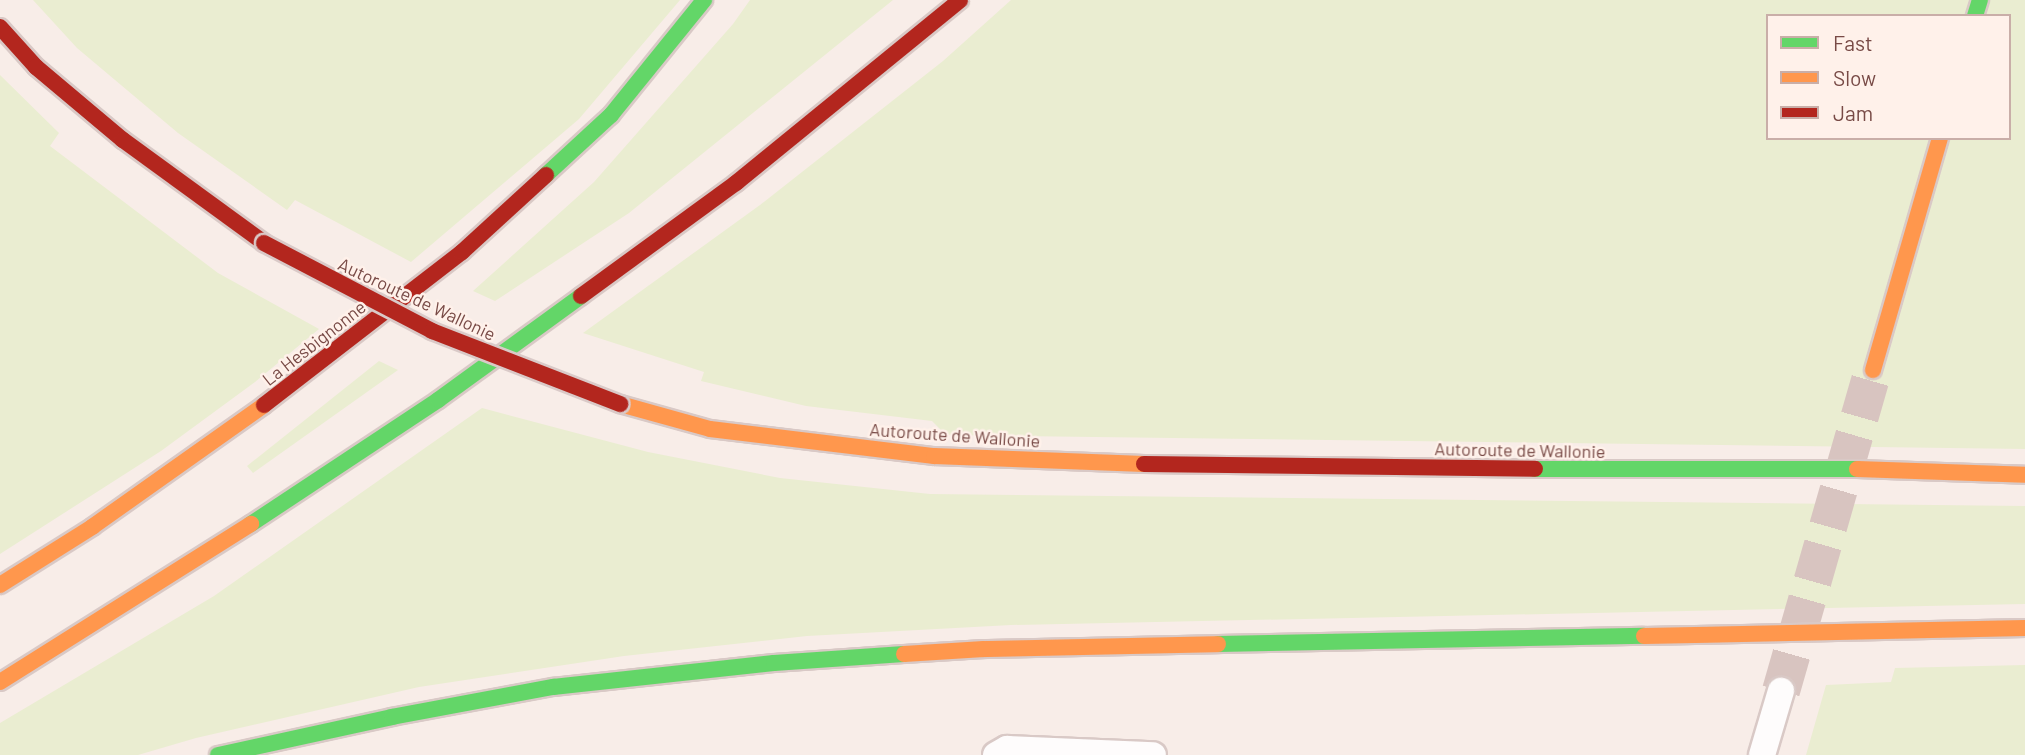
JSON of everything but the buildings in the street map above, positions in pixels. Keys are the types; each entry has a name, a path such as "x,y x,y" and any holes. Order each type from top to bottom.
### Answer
{"main road":[{"name":"La Hesbignonne","path":"0,585 92,527 289,388 462,252 611,115 704,0"},
{"path":"0,682 180,571 438,400 736,183 960,0"},
{"name":"Autoroute de Wallonie","path":"0,27 36,67 123,140 264,243 432,331 620,404 710,429 934,456 1100,463 1575,470 1871,469 2025,475"},
{"path":"1873,370 1939,140"},
{"path":"218,755 553,687 774,663 984,649 2025,628"}],"street":[{"path":"1762,755 1781,691"},
{"path":"996,755 1007,749 1153,755"}],"green space":[{"path":"33,0 680,0 579,119 411,262 295,200 287,210 178,133 77,48"},
{"path":"750,0 893,0 629,213 495,301 473,291 594,182 733,24"},
{"path":"1011,0 2025,0 2025,449 946,435 932,421 806,406 701,381 704,372 583,333 760,205 943,61"},
{"path":"0,75 59,133 50,146 218,273 319,329 255,382 161,451 0,554"},
{"path":"379,361 398,370 253,473 247,466"},
{"path":"482,408 648,452 780,478 930,494 2025,506 2025,604 1011,625 807,636 624,656 419,687 196,738 138,755 0,755 0,723 214,596"},
{"path":"2025,665 2025,755 1806,755 1826,685 1891,682 1895,668"}],"tunnel":[{"path":"1781,691 1873,370"}],"traffic: fast":[{"path":"546,175 611,115 704,0"},
{"path":"1976,14 1980,0"},
{"path":"251,524 438,400 581,296"},
{"path":"1535,469 1857,469"},
{"path":"1218,644 1644,636"},
{"path":"218,755 392,717 553,687 774,663 904,654"}],"traffic: slow":[{"path":"1873,370 1939,140"},
{"path":"620,404 710,429 934,456 1144,464"},
{"path":"0,585 92,527 264,405"},
{"path":"1857,469 2025,475"},
{"path":"0,682 251,524"},
{"path":"1644,636 2025,628"},
{"path":"904,654 984,649 1218,644"}],"traffic: jam":[{"path":"581,296 736,183 960,0"},
{"path":"0,27 36,67 123,140 264,243"},
{"path":"264,405 462,252 546,175"},
{"path":"264,243 432,331 620,404"},
{"path":"1144,464 1535,469"}]}
